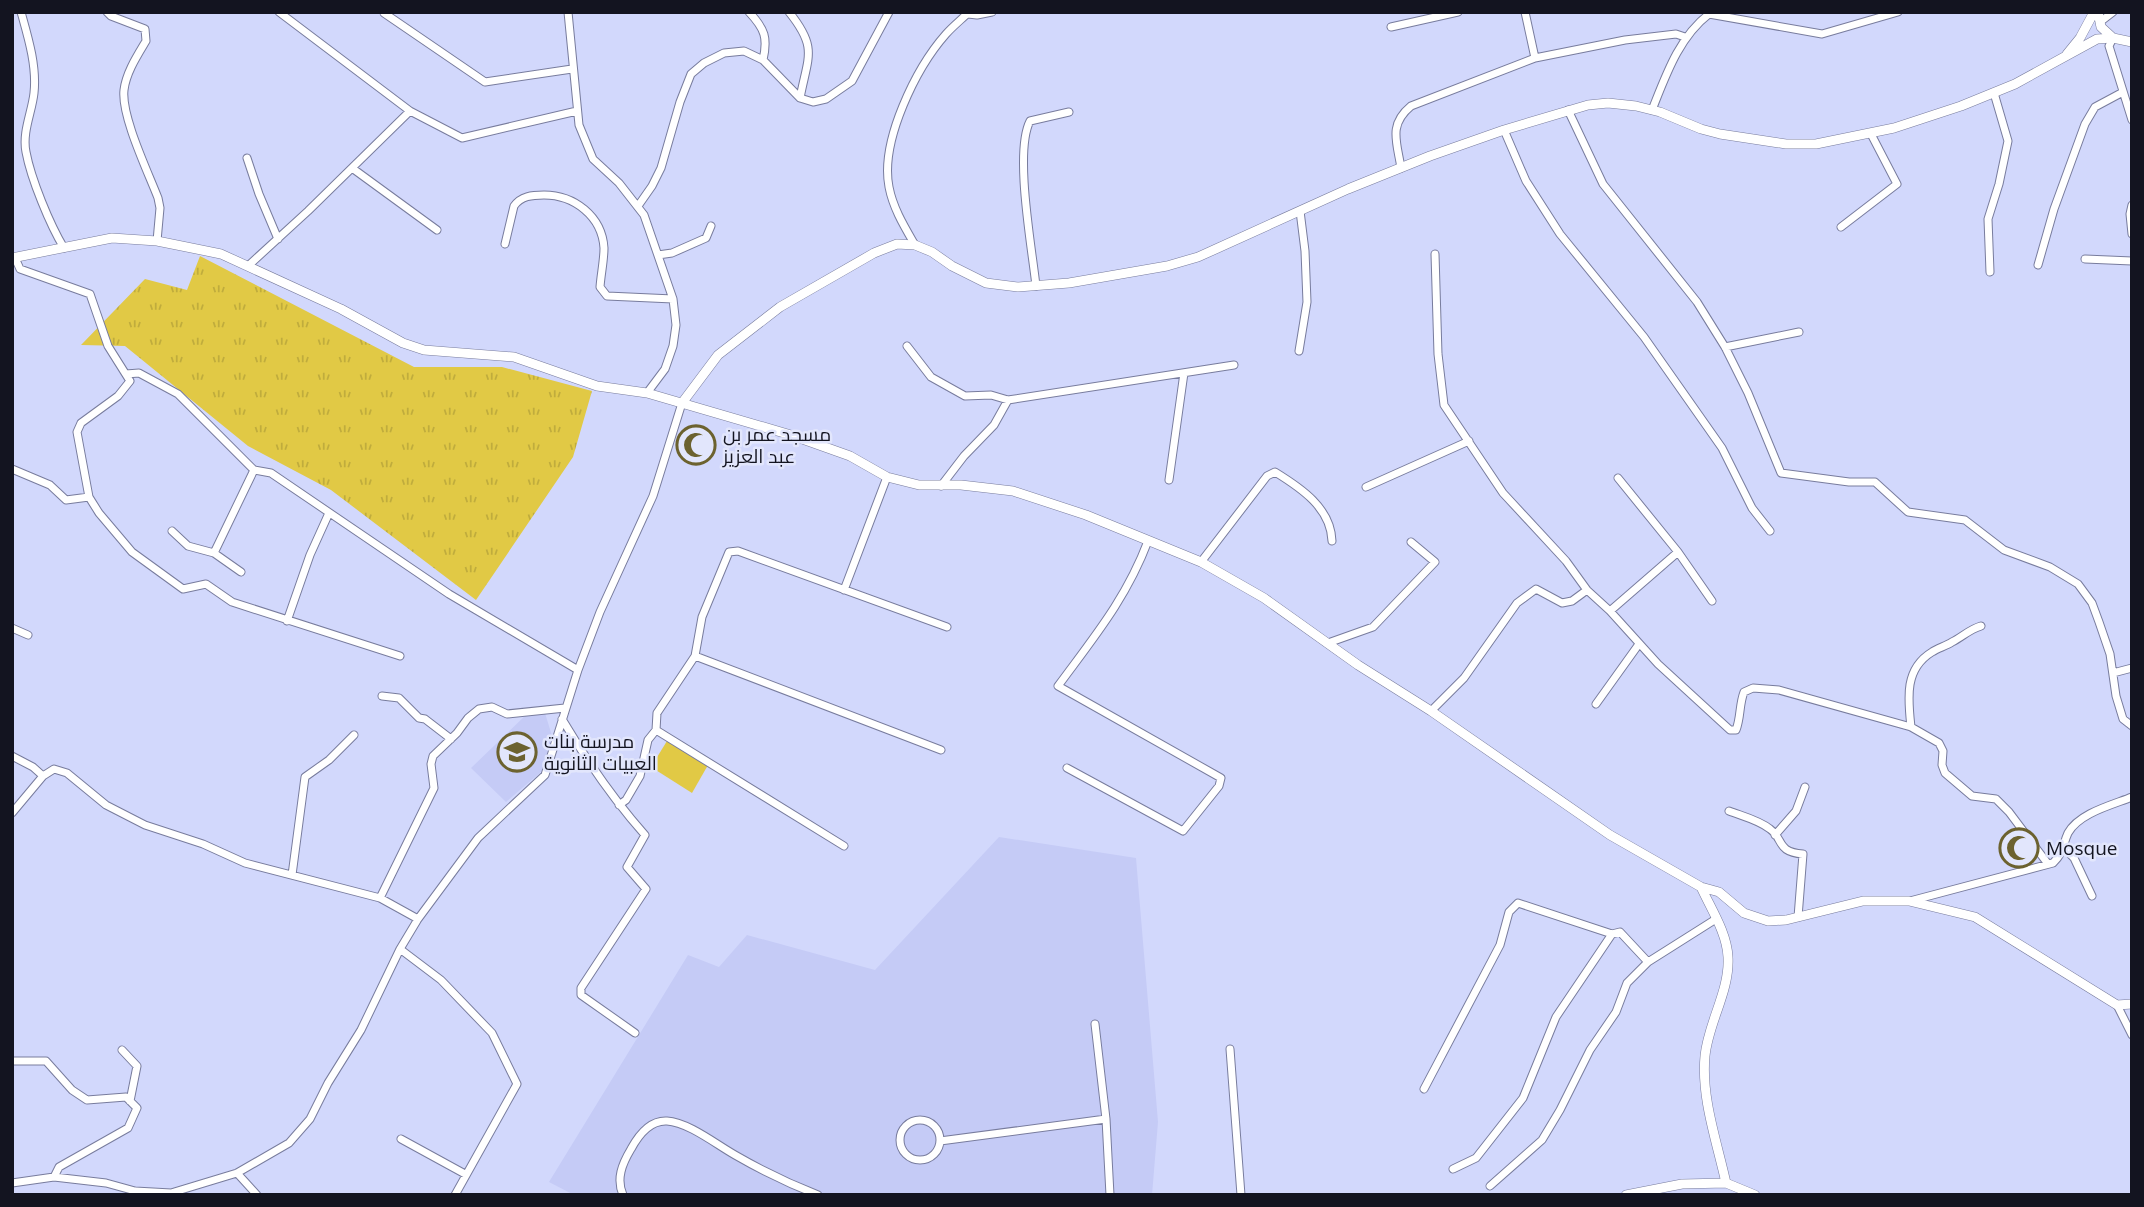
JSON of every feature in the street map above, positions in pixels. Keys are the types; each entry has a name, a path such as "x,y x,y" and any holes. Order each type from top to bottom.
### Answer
{"street":[{"path":"21,12 31,49 34,92 25,151 52,230 64,248"},
{"path":"107,12 145,29 146,41 124,92 128,120 158,198 160,208 157,241"},
{"path":"279,12 410,111 462,138 577,111"},
{"path":"568,12 579,125 593,159 620,183 638,206 673,299 676,325 673,346 665,369 647,393"},
{"path":"749,12 758,22 767,41 763,60"},
{"path":"789,12 804,31 810,51 800,98"},
{"path":"638,206 661,168 691,74 704,63 724,53 744,51 763,60 800,98 813,102 826,99 852,81 889,12"},
{"path":"915,245 897,214 888,185 889,148 907,97 945,35 968,13 977,15 992,12"},
{"path":"1391,27 1458,12"},
{"path":"1525,12 1535,58"},
{"path":"1762,22 1765,12"},
{"path":"1651,110 1685,37 1709,14 1822,34 1898,12"},
{"path":"12,1183 54,1177 106,1183 135,1191 171,1193 237,1173 289,1143 310,1119 418,919 478,838 545,775 578,670 600,612 653,496 682,403 718,355 780,307 874,253 898,244 915,245 985,283 1018,287 1069,283 1167,266 1198,257 1401,168 1504,130 1568,110 1608,103 1651,110 1720,135 1786,144 1816,144 1871,134 1961,106 2015,84 2064,58 2082,42 2097,18 2113,12"},
{"path":"384,13 485,82 572,69"},
{"path":"2097,18 2113,38"},
{"path":"2097,18 2102,34 2097,39"},
{"path":"1401,168 1395,127 1400,115 1411,106 1535,58 1625,40 1676,34 1685,37"},
{"path":"2113,38 2109,46 2132,120"},
{"path":"2082,42 2113,38 2132,42"},
{"path":"2038,265 2054,209 2085,124 2095,107 2123,92"},
{"path":"1990,272 1988,219 2008,141 1994,93"},
{"path":"1568,110 1603,184 1697,302 1725,347 1782,473 1849,482 1875,482 1909,512 1965,520 2004,550 2050,568 2078,584 2092,603 2110,654 2116,696 2123,719 2132,726"},
{"path":"249,265 410,111"},
{"path":"1036,286 1024,179 1026,130 1030,121 1069,112"},
{"path":"1504,130 1527,181 1560,234 1644,337 1722,448 1752,508 1770,531"},
{"path":"1841,227 1897,184 1871,134"},
{"path":"247,158 278,239"},
{"path":"352,168 437,230"},
{"path":"505,244 517,201 525,197 544,195 569,198 578,202 592,217 600,234 604,247 600,287 607,296 673,299"},
{"path":"2132,205 2132,234"},
{"path":"1299,351 1307,302 1306,251 1300,211"},
{"path":"658,255 672,253 706,239 711,226"},
{"path":"400,656 232,602 206,584 183,589 132,552 89,497 77,432 81,423 118,396 130,381 108,345 90,294 20,269 14,258 112,238 157,241 221,254 341,309 403,343 424,350 514,357 597,386 647,393 791,435 850,456 887,477 919,485 961,485 1013,491 1086,515 1201,562 1265,598 1358,665 1431,710 1610,835 1701,887 1719,892 1744,913 1768,921 1798,918 1863,901 1909,901 1975,918 2117,1005 2132,1035"},
{"path":"1434,254 1438,354 1444,405 1503,493 1566,561 1587,590 1658,664 1730,730 1736,730 1741,718 1740,701 1744,692 1753,688 1779,690 1912,727 1939,743 1943,751 1942,765 1945,773 1972,796 1996,799 2048,864"},
{"path":"2085,259 2132,261"},
{"path":"1725,347 1799,332"},
{"path":"907,346 931,377 965,396 991,395 1008,400 1234,365"},
{"path":"126,374 139,373 178,394 254,470 271,473 477,611 578,670"},
{"path":"1169,480 1184,373"},
{"path":"941,486 964,456 995,425 1008,400"},
{"path":"1367,487 1469,441"},
{"path":"12,469 50,485 66,500 89,497"},
{"path":"214,552 254,470"},
{"path":"1201,562 1267,476 1275,472 1302,489 1312,499 1331,526 1332,541"},
{"path":"844,590 887,477"},
{"path":"1618,478 1678,552 1712,601"},
{"path":"287,621 310,555 329,513"},
{"path":"172,531 188,547 214,552 241,572"},
{"path":"1067,768 1183,831 1219,786 1221,778 1058,686 1118,606 1148,541"},
{"path":"1328,643 1373,627 1436,562 1411,542"},
{"path":"619,805 626,800 640,776 648,740 656,730 657,713 695,656 702,617 729,552 738,551 947,627"},
{"path":"1609,611 1678,552"},
{"path":"1431,710 1464,678 1517,603 1536,589 1562,603 1572,601 1587,590"},
{"path":"1912,727 1908,695 1917,663 1973,628 1982,626"},
{"path":"12,628 28,635"},
{"path":"1596,704 1639,644"},
{"path":"695,656 941,750"},
{"path":"2113,673 2132,668"},
{"path":"382,696 400,698 418,718 425,719 451,739"},
{"path":"380,898 434,788 431,764 433,757 468,718 480,709 492,707 508,714 565,708"},
{"path":"562,719 590,765 645,835 626,867 646,889 581,988 581,995 635,1033"},
{"path":"656,730 845,846"},
{"path":"292,875 305,777 329,760 354,735"},
{"path":"12,756 33,767 43,776"},
{"path":"12,813 43,776 54,769 67,773 106,806 145,825 203,844 245,863 380,898 418,919"},
{"path":"1775,835 1796,811 1805,787"},
{"path":"1909,901 2053,863 2063,853 2068,834 2076,824 2100,809 2132,797"},
{"path":"1729,811 1773,830 1791,853 1803,854 1798,918"},
{"path":"2064,848 2074,858 2092,896"},
{"path":"1701,887 1716,919 1728,956 1725,983 1705,1053 1704,1083 1726,1183"},
{"path":"1424,1089 1500,945 1509,912 1518,903 1612,934 1620,932 1648,962"},
{"path":"1490,1186 1542,1140 1590,1050 1616,1012 1627,984 1648,962 1716,919"},
{"path":"1453,1169 1476,1158 1523,1098 1556,1017 1612,934"},
{"path":"400,948 441,979 492,1033 517,1084 455,1195"},
{"path":"2117,1005 2132,1004"},
{"path":"1095,1024 1106,1119 1110,1195"},
{"path":"1230,1049 1241,1195"},
{"path":"122,1050 137,1066 130,1101"},
{"path":"12,1061 46,1061 72,1090 87,1100 126,1097 137,1108 128,1128 59,1167 54,1177"},
{"path":"940,1141 1106,1119"},
{"path":"623,1195 619,1184 621,1170 629,1152 640,1134 650,1126 666,1121 682,1125 738,1157 818,1195"},
{"path":"919,1121 932,1124 940,1141 935,1153 918,1160 906,1154 900,1143 907,1125 919,1121"},
{"path":"401,1139 466,1174"},
{"path":"237,1173 257,1195"},
{"path":"1626,1195 1682,1184 1726,1183 1755,1195"},
{"path":"199,1195 201,1185"}],"shaded area":[{"name":"مدرسة بنات العبيات الثانوية","path":"545,713 552,736 542,771 506,802 471,768 527,714"},
{"path":"999,837 1136,858 1158,1122 1152,1195 574,1195 549,1182 688,955 719,967 747,935 875,970"}],"green space":[{"path":"200,256 414,367 502,367 592,391 573,457 476,600 331,490 248,446 125,346 81,345 145,279 187,290"},
{"path":"667,741 708,765 692,793 651,767"}],"place":[{"name":"مسجد عمر بن عبد العزيز","path":"696,445"},
{"name":"مدرسة بنات العبيات الثانوية","path":"517,752"},
{"name":"Mosque","path":"2019,848"}]}
